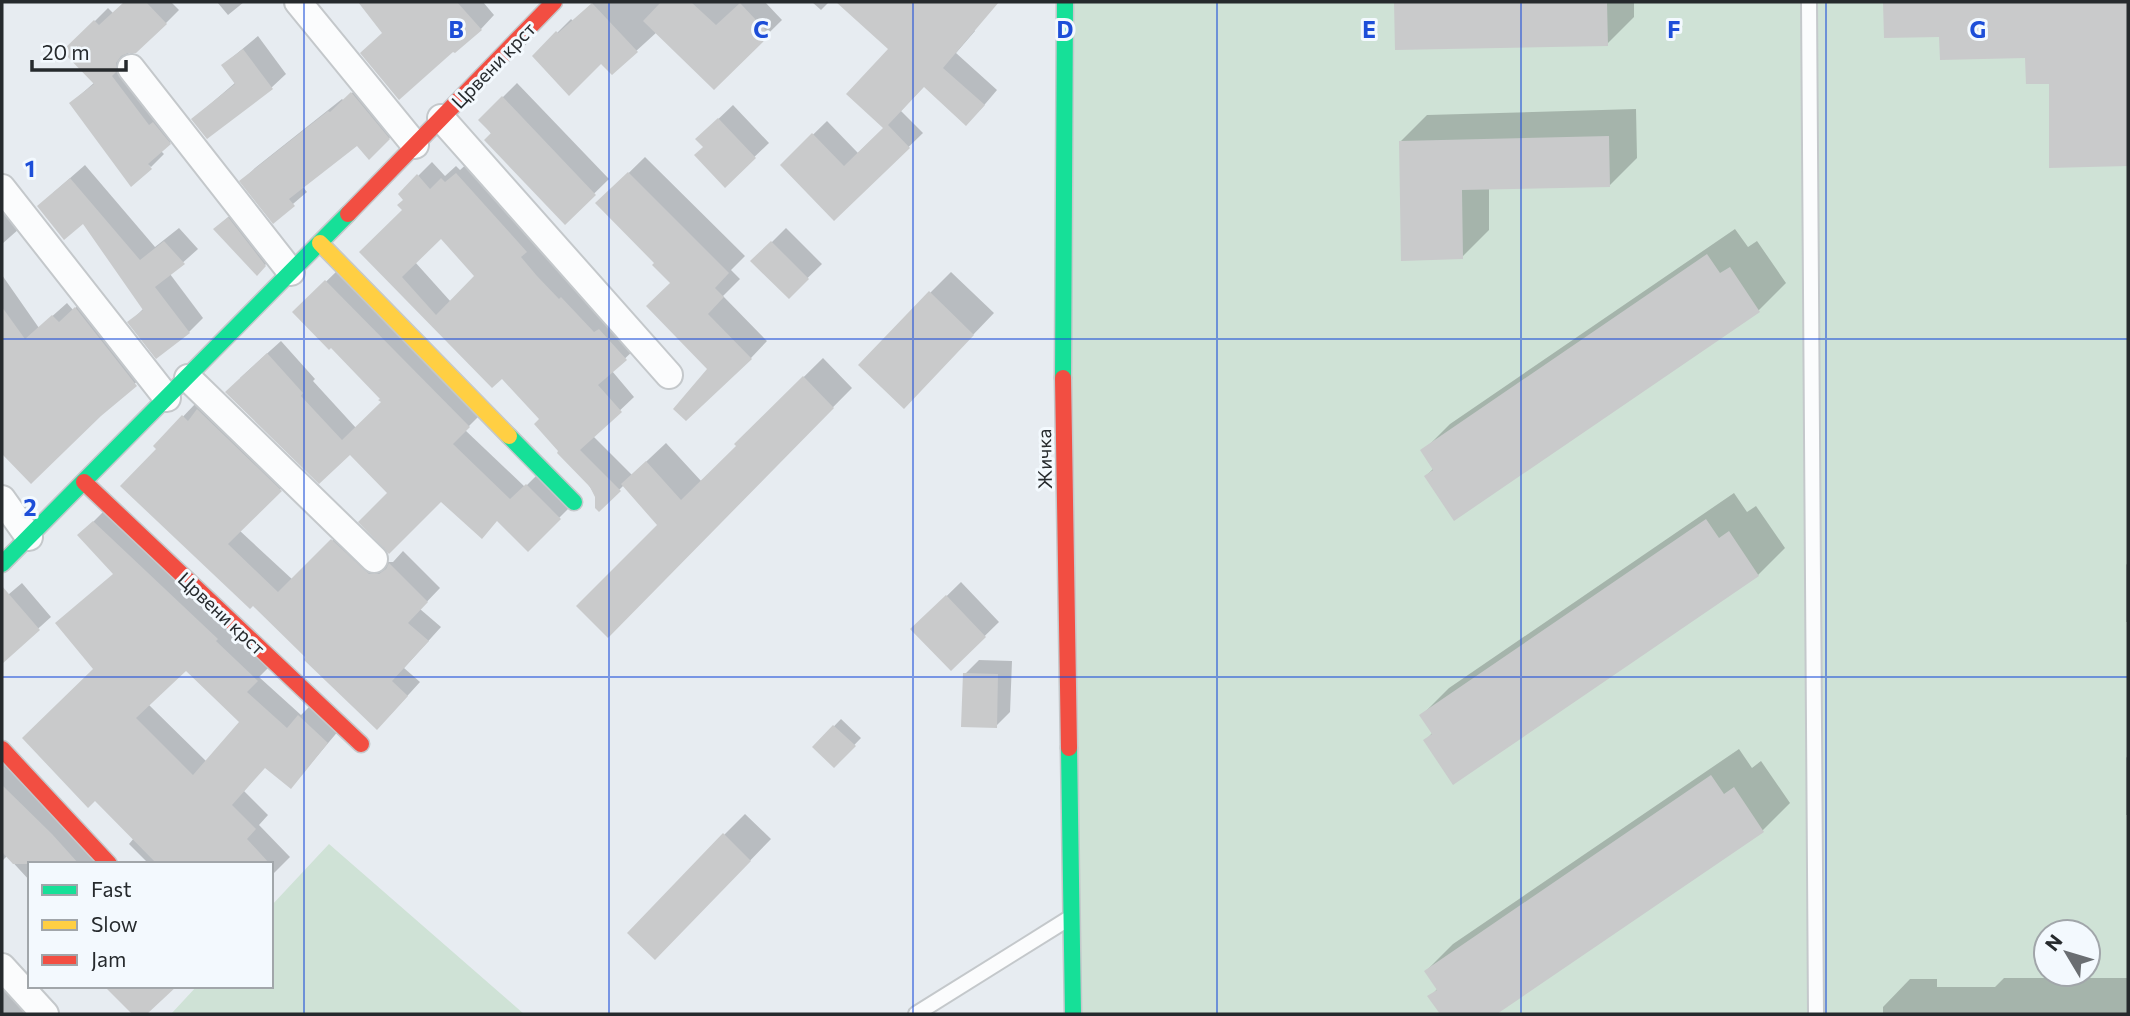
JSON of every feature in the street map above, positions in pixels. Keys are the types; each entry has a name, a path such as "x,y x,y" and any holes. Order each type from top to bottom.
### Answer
{"street":[{"path":"298,2 415,145"},
{"name":"Жичка","path":"1065,2 1062,313 1073,1014"},
{"name":"Црвени крст","path":"2,564 320,243 546,5"},
{"path":"131,68 291,272"},
{"name":"Црвени крст","path":"441,118 669,375"},
{"path":"2,188 167,398"},
{"path":"320,243 574,502"},
{"path":"188,378 374,559"},
{"name":"Црвени крст","path":"84,482 360,744"},
{"path":"2,499 29,537"},
{"path":"2,749 107,862"},
{"path":"2,967 46,1014"}],"lane":[{"path":"1810,2 1816,1014"},
{"path":"916,1014 1073,916"}],"green space":[{"path":"1065,2 2128,2 2128,1014 1073,1014"},
{"path":"329,844 524,1014 171,1014 195,988 273,988 273,904"}],"building":[{"path":"124,2 146,2 167,24 136,53 121,56 112,76 149,125 153,122 171,144 148,164 152,169 131,187 69,103 94,84 62,51 94,20 99,25"},
{"path":"358,2 457,2 482,30 399,100 360,53 382,33"},
{"path":"661,2 691,2 716,25 740,3 770,35 714,90 643,21"},
{"path":"836,2 999,2 943,68 985,105 966,126 924,87 888,125 910,148 834,221 780,165 812,133 844,166 883,128 846,94 888,49"},
{"path":"1394,2 1607,2 1608,46 1395,50"},
{"path":"1883,2 2128,2 2128,166 2049,168 2049,84 2026,84 2025,58 1940,60 1939,37 1884,38"},
{"path":"592,3 638,52 612,75 601,64 569,96 532,56 556,31 558,33"},
{"path":"243,49 273,89 207,139 191,119 235,84 221,65"},
{"path":"351,92 390,139 369,160 357,146 289,199 295,206 273,224 239,181 330,112"},
{"path":"502,96 596,195 565,225 484,140 491,133 478,120"},
{"path":"718,118 756,158 725,188 694,155 703,147 695,139"},
{"path":"1609,136 1610,187 1462,190 1463,259 1401,261 1399,141"},
{"path":"628,172 729,273 715,288 724,297 708,314 752,359 686,421 673,409 707,369 646,306 670,283 595,203"},
{"path":"456,173 527,252 521,257 537,276 594,332 599,329 627,360 598,385 622,412 580,450 621,491 599,512 595,508 595,497 590,487 534,424 539,419 502,379 492,388 359,252 402,210 397,205 403,200 398,194 417,174 430,189 441,178 445,182","holes":["441,239 474,276 436,315 402,277"]},
{"path":"70,178 140,260 164,241 185,264 155,287 190,333 156,359 127,322 143,310 83,224 64,240 37,206"},
{"path":"228,217 266,266 257,276 213,229"},
{"path":"771,241 809,279 789,299 750,261"},
{"path":"1707,254 1720,273 1730,267 1760,312 1454,521 1424,476 1433,470 1420,450"},
{"path":"325,280 470,427 453,444 510,499 526,484 561,519 528,552 497,521 482,539 441,502 389,554 358,522 387,493 350,455 319,484 225,392 267,353 303,393 301,396 342,440 381,402 331,348 329,350 292,312"},
{"path":"929,291 974,335 904,409 858,365"},
{"path":"2,307 25,339 52,315 59,322 75,307 137,386 101,416 31,484 2,454"},
{"path":"803,376 834,408 608,638 576,606 657,525 621,484 646,461 681,500"},
{"path":"197,409 282,491 228,544 278,592 331,539 369,574 379,574 389,563 428,602 408,623 429,641 392,681 408,696 377,730 304,660 305,657 253,606 250,609 120,486 156,449 153,446 182,415 188,421"},
{"path":"1706,519 1719,538 1729,531 1759,576 1453,785 1423,740 1432,734 1419,715"},
{"path":"93,521 218,639 216,641 258,681 247,692 287,728 298,715 328,743 291,789 265,768 232,805 256,829 247,839 268,862 155,862 95,801 88,808 22,738 93,669 55,623 113,574 77,535","holes":["186,671 239,722 193,775 136,718"]},
{"path":"2,586 40,630 2,664"},
{"path":"946,595 986,637 951,671 910,629"},
{"path":"963,673 998,674 997,728 961,727"},
{"path":"833,725 856,746 834,768 812,747"},
{"path":"1711,775 1724,794 1734,787 1764,832 1497,1014 1440,1014 1427,996 1437,990 1424,971"},
{"path":"2,785 77,862 13,864 2,852"},
{"path":"723,833 751,861 655,960 627,933"},
{"path":"106,988 175,988 147,1014 132,1014"}],"traffic: fast":[{"path":"1063,378 1065,2"},
{"path":"2,564 348,214"},
{"path":"509,436 574,502"},
{"path":"1069,748 1073,1014"}],"traffic: slow":[{"path":"320,243 509,436"}],"traffic: jam":[{"path":"348,214 554,2"},
{"path":"1063,378 1069,748"},
{"path":"84,482 361,744"},
{"path":"2,749 107,862"}]}
